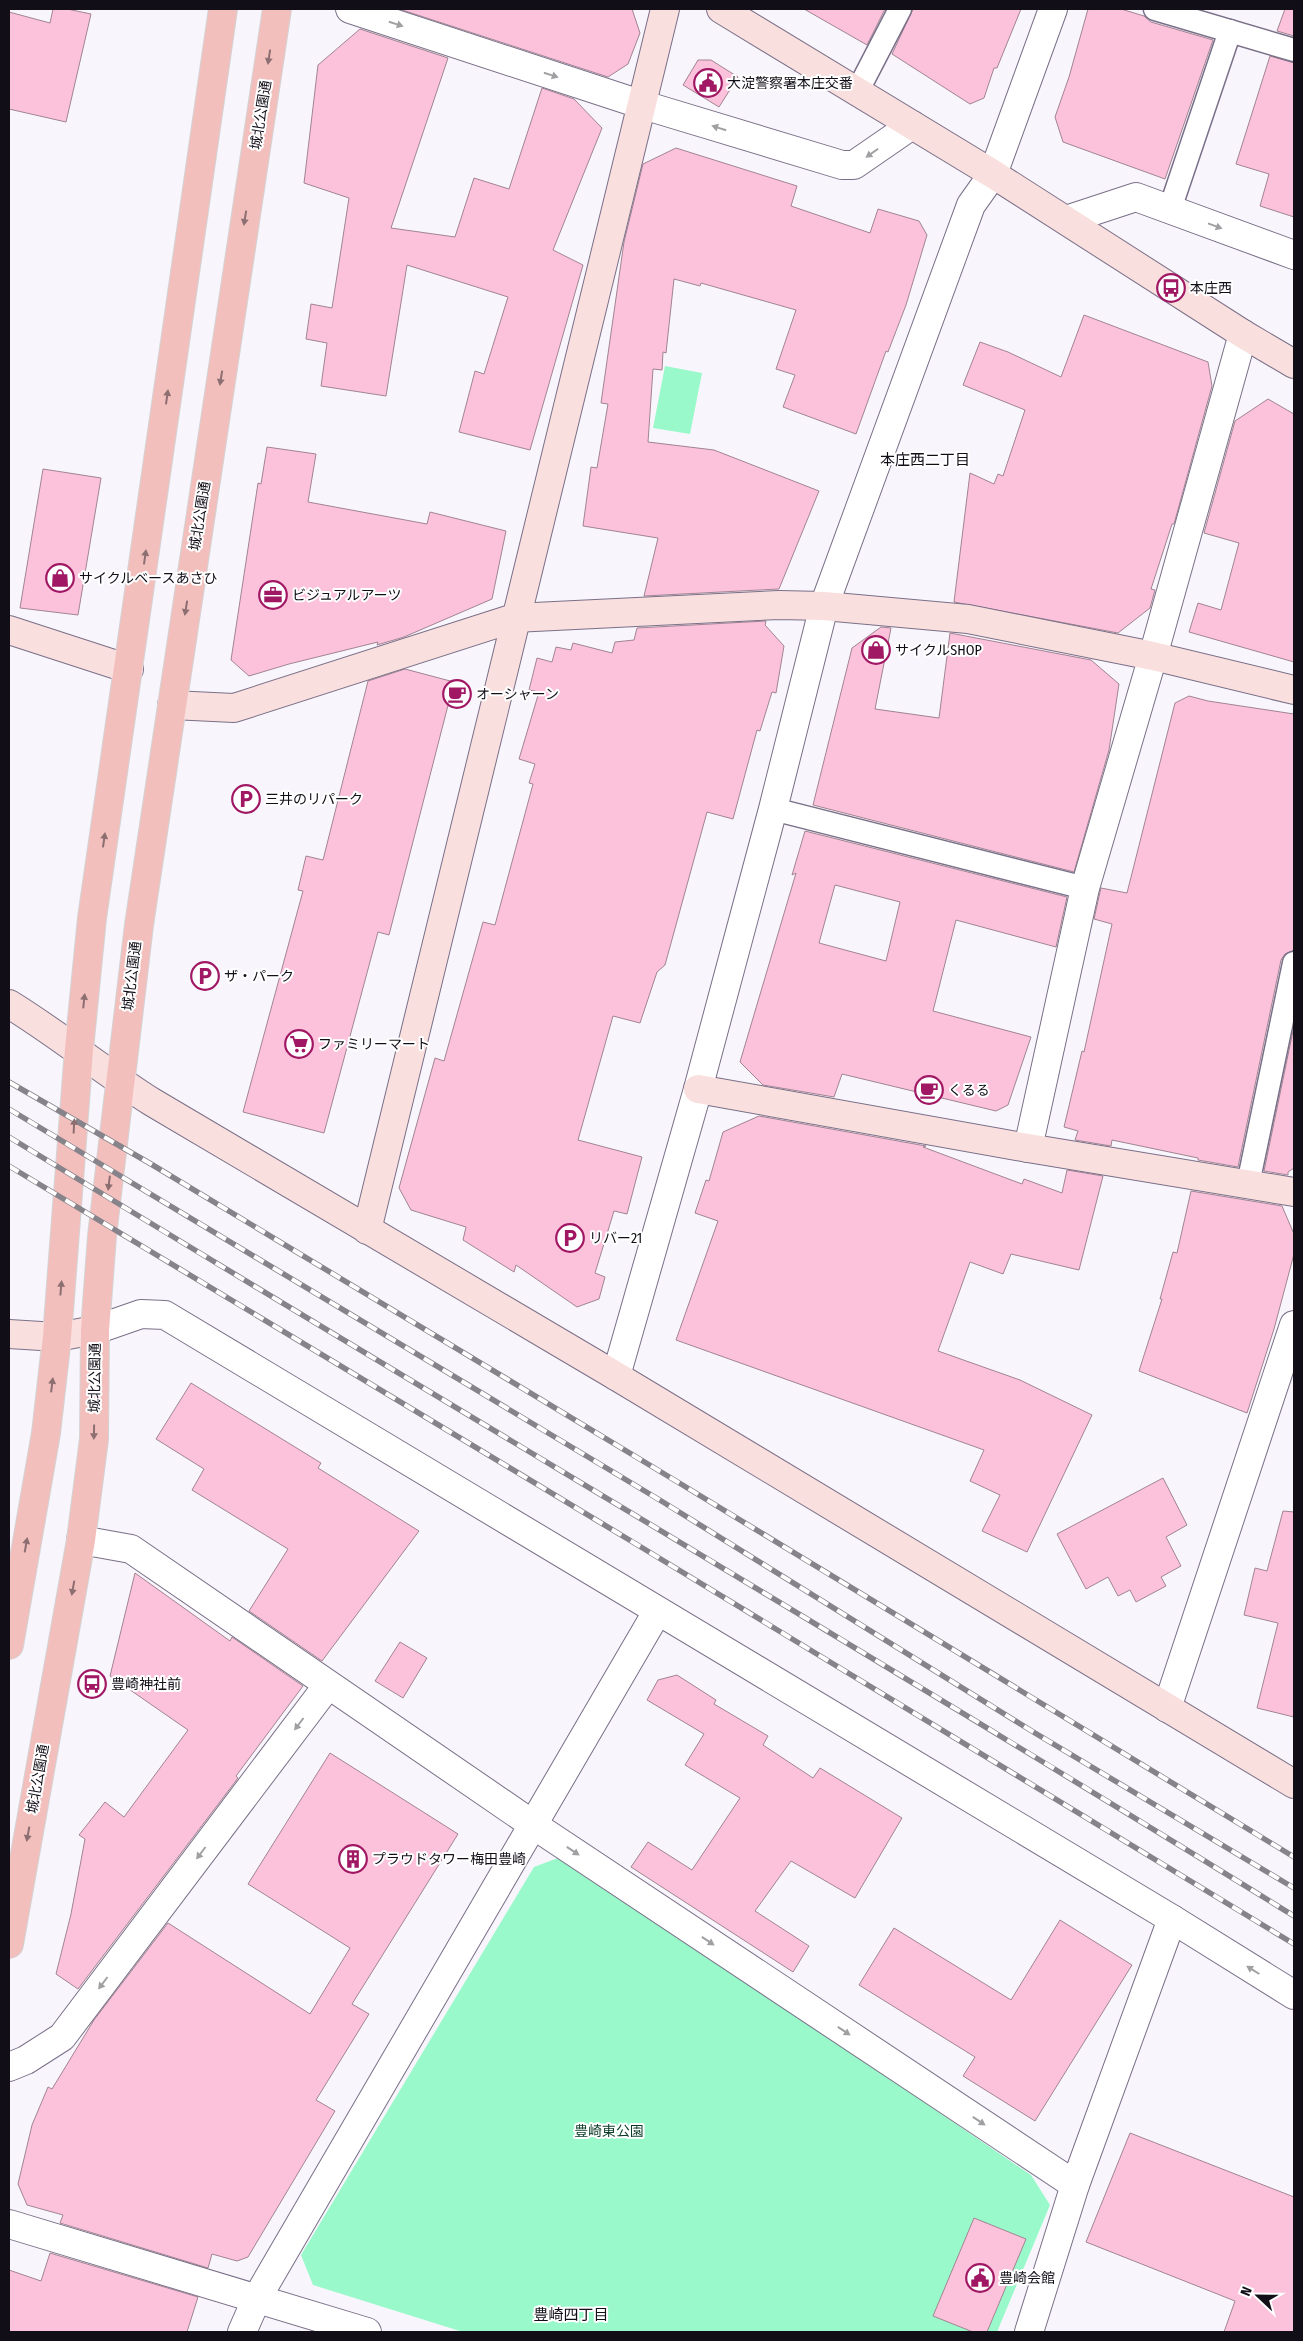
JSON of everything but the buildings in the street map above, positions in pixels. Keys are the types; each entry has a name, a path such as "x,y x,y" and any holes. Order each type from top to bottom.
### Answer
{"main road":[{"path":"9,1645 46,1433 57,1337 78,1049 92,918 223,9"},
{"name":"城北公園通","path":"9,1944 82,1540 94,1439 95,1330 102,1236 122,1083 123,1049 139,925 276,9"}],"street":[{"path":"350,9 640,104 842,165 854,166 912,125"},
{"path":"367,1230 514,618 664,9"},
{"path":"721,9 993,174 1243,334 1294,364"},
{"path":"616,1376 698,1089 773,809 824,606 971,204 993,174 1053,9"},
{"path":"1066,220 1136,197 1294,255"},
{"path":"1028,1148 1086,888 1243,334"},
{"path":"172,705 234,708 514,618 779,605 824,606 968,619 1153,656 1294,690"},
{"path":"9,630 129,669"},
{"path":"9,1004 78,1049 122,1083 616,1376 1294,1784"},
{"path":"698,1089 1028,1148 1294,1192"},
{"path":"9,1334 57,1337 95,1330 141,1314 165,1315 1172,1919 1294,1995"},
{"path":"1168,1708 1294,1325"},
{"path":"82,1540 131,1549 532,1824 1075,2185"},
{"path":"242,2332 257,2298 532,1824 658,1612"},
{"path":"9,2067 26,2060 62,2037 328,1685"},
{"path":"1028,2332 1075,2185 1172,1919"},
{"path":"9,2224 367,2332"}],"lane":[{"path":"857,92 900,9"},
{"path":"1154,9 1294,50"},
{"path":"1170,209 1230,31"},
{"path":"773,809 1086,888"},
{"path":"1248,1184 1294,963"}],"green space":[{"path":"665,366 702,373 690,434 653,428"},
{"name":"豊崎東公園","path":"563,1856 1031,2175 1050,2205 997,2332 463,2332 313,2285 301,2255 534,1867"}],"railway":[{"path":"9,1082 151,1164 1294,1857"},
{"path":"9,1109 663,1502 1035,1733 1294,1888"},
{"path":"9,1137 974,1720 1294,1916"},
{"path":"9,1166 1294,1944"}],"place":[{"name":"大淀警察署本庄交番","path":"708,83"},
{"name":"本庄西","path":"1171,288"},
{"name":"サイクルベースあさひ","path":"60,578"},
{"name":"ビジュアルアーツ","path":"273,595"},
{"name":"サイクルSHOP","path":"876,650"},
{"name":"オーシャーン","path":"457,694"},
{"name":"三井のリパーク","path":"246,799"},
{"name":"ザ・パーク","path":"205,976"},
{"name":"ファミリーマート","path":"299,1044"},
{"name":"くるる","path":"929,1090"},
{"name":"リバー21","path":"570,1238"},
{"name":"豊崎神社前","path":"92,1684"},
{"name":"プラウドタワー梅田豊崎","path":"353,1859"},
{"name":"豊崎会館","path":"980,2278"}],"district":[{"name":"本庄西二丁目","path":"925,460"},
{"name":"豊崎四丁目","path":"571,2315"}]}
